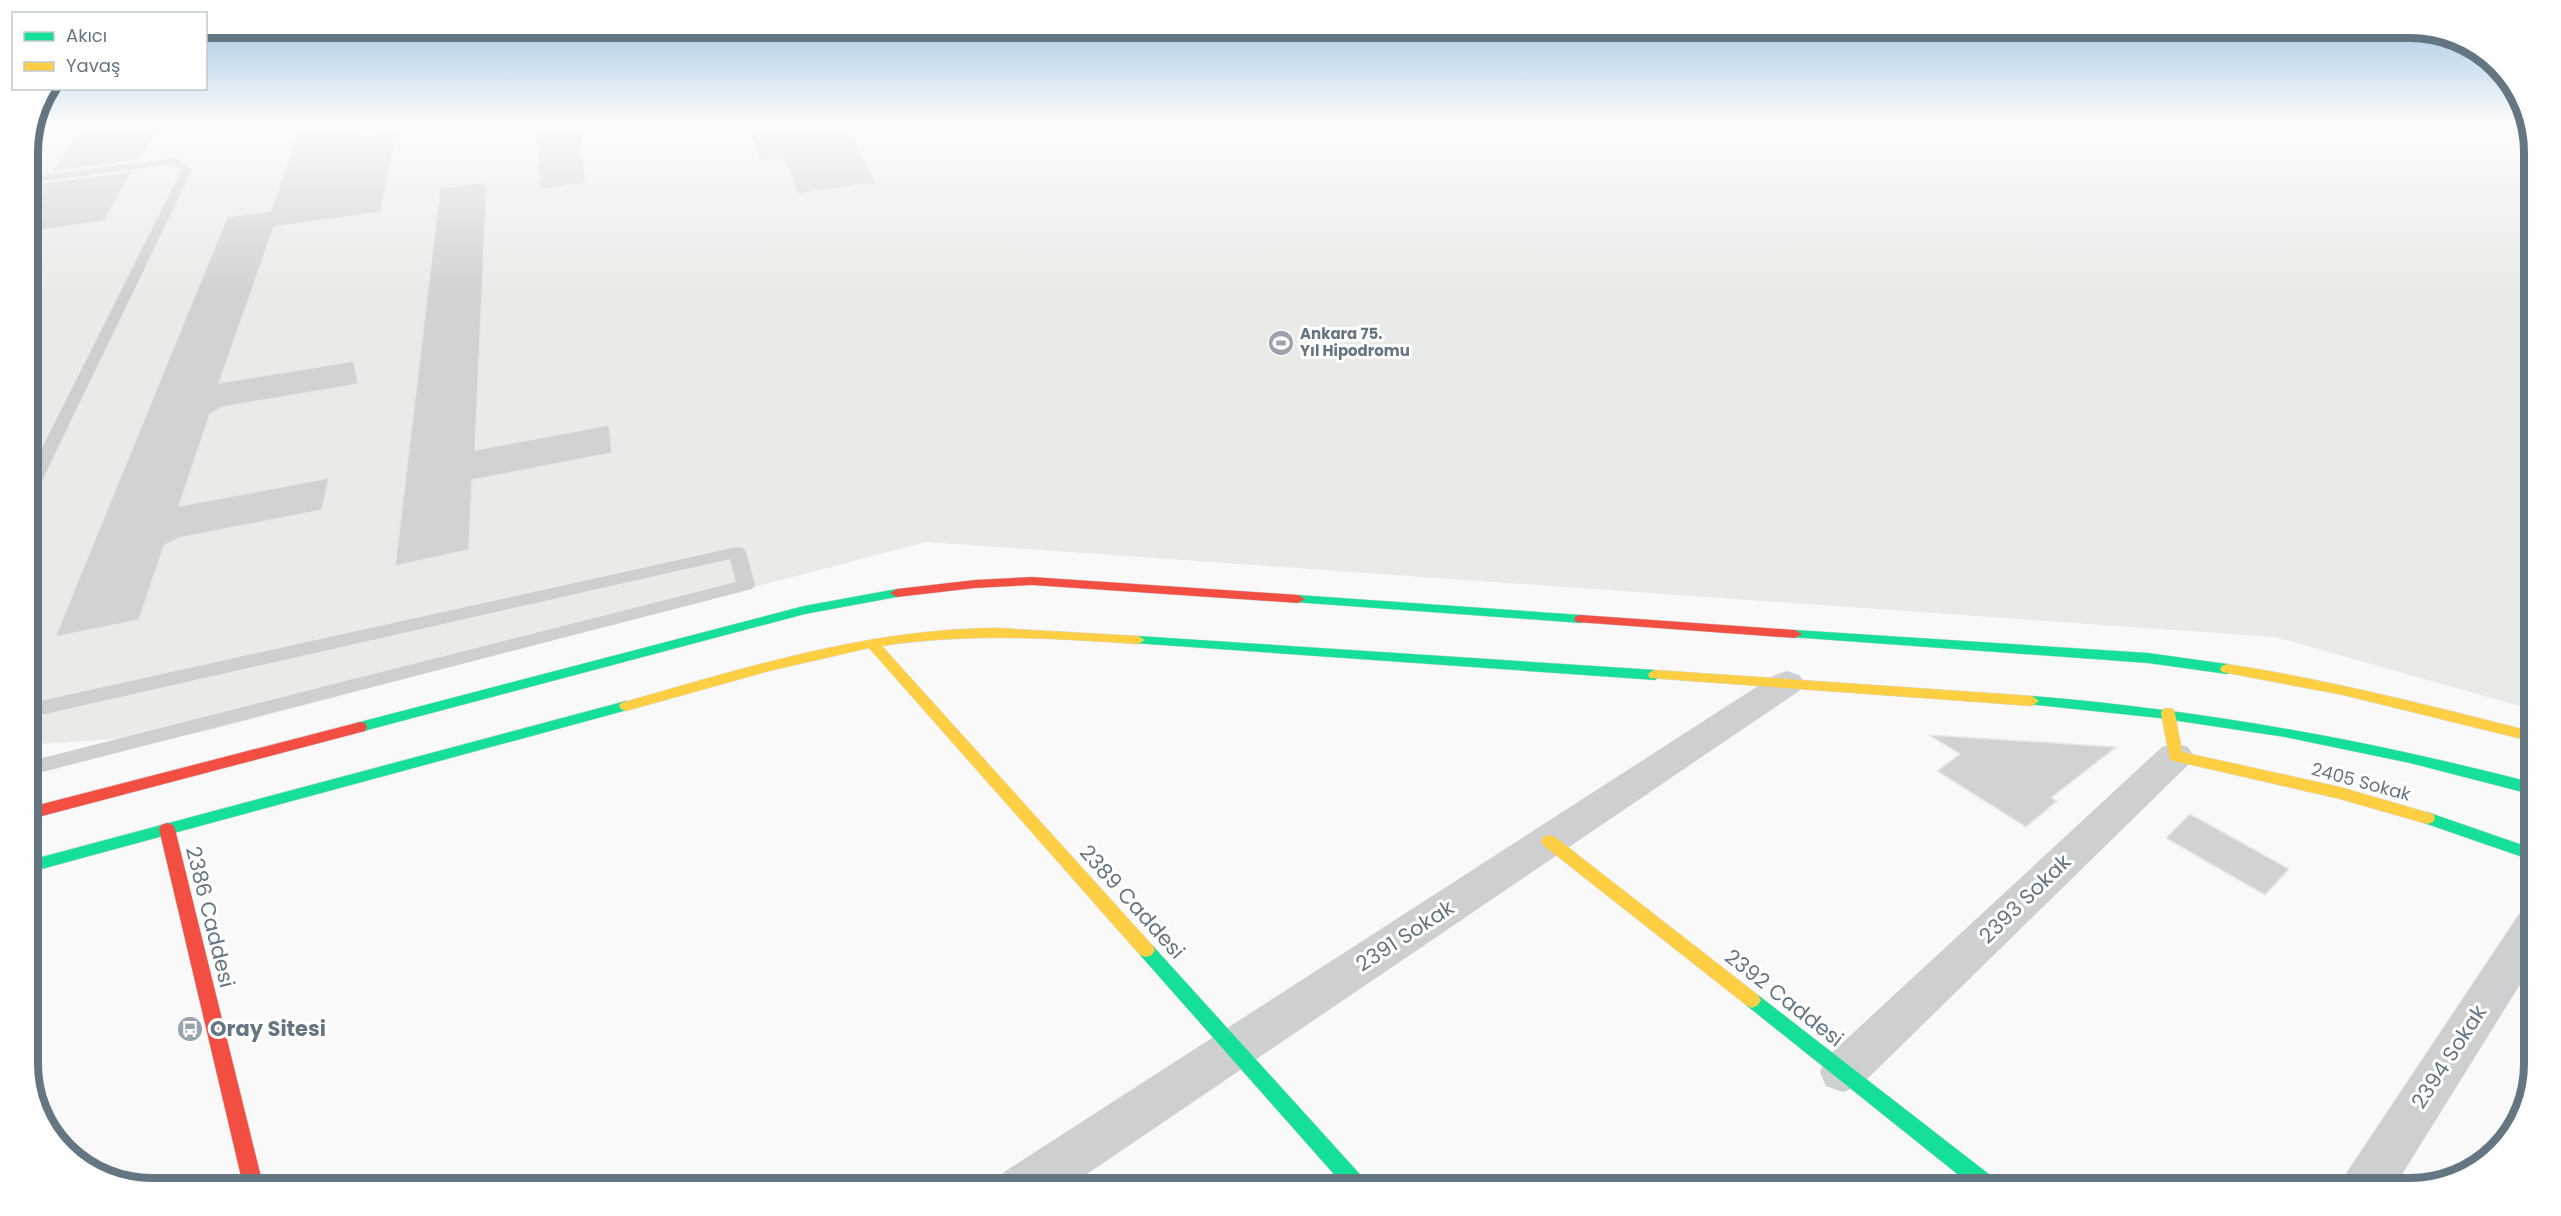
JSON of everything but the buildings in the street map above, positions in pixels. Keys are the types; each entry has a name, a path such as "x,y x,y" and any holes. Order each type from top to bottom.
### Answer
{"main road":[{"path":"38,811 804,610 926,588 978,582 1032,581 2148,658 2288,677 2328,685 2409,703 2524,733"},
{"path":"38,864 813,656 872,643 948,633 1003,631 2032,700 2168,713 2342,742 2524,786"},
{"name":"2389 Caddesi","path":"872,643 1350,1178"},
{"path":"2168,713 2175,756"},
{"name":"2405 Sokak","path":"2175,756 2340,793 2448,824 2524,851"},
{"name":"2386 Caddesi","path":"167,829 251,1178"},
{"name":"2392 Caddesi","path":"1549,841 1978,1178"}],"street":[{"name":"2391 Sokak","path":"1039,1178 1787,683"},
{"name":"2393 Sokak","path":"1843,1072 2175,756"},
{"name":"2394 Sokak","path":"2372,1178 2524,942"}],"lane":[{"path":"38,473 181,182"},
{"path":"38,709 737,552 747,585 38,767"}],"shaded area":[{"name":"Ankara 75. Yıl Hipodromu","path":"38,182 2523,182 2524,707 2275,637 926,542 199,733 38,744"}],"traffic: fast":[{"path":"360,727 804,610 897,593"},
{"path":"1298,599 1581,619"},
{"path":"1795,634 2148,658 2227,669"},
{"path":"1138,640 1655,675"},
{"path":"2032,701 2159,713 2285,732 2410,758 2524,786"},
{"path":"38,864 626,706"},
{"path":"2427,818 2524,851"},
{"path":"1146,950 1350,1178"},
{"path":"1752,1000 1978,1178"}],"traffic: slow":[{"path":"626,706 839,649 910,637 996,632 1138,640"},
{"path":"872,643 1146,950"},
{"path":"2227,669 2343,690 2524,734"},
{"path":"1655,675 2032,701"},
{"path":"2168,713 2175,756 2340,793 2427,818"},
{"path":"1549,841 1752,1000"}],"traffic: jam":[{"path":"897,593 975,584 1032,581 1298,599"},
{"path":"1581,619 1795,634"},
{"path":"38,811 360,727"},
{"path":"167,829 251,1178"}],"place":[{"name":"Ankara 75. Yıl Hipodromu","path":"1281,343"},
{"name":"Oray Sitesi","path":"190,1029"}]}
